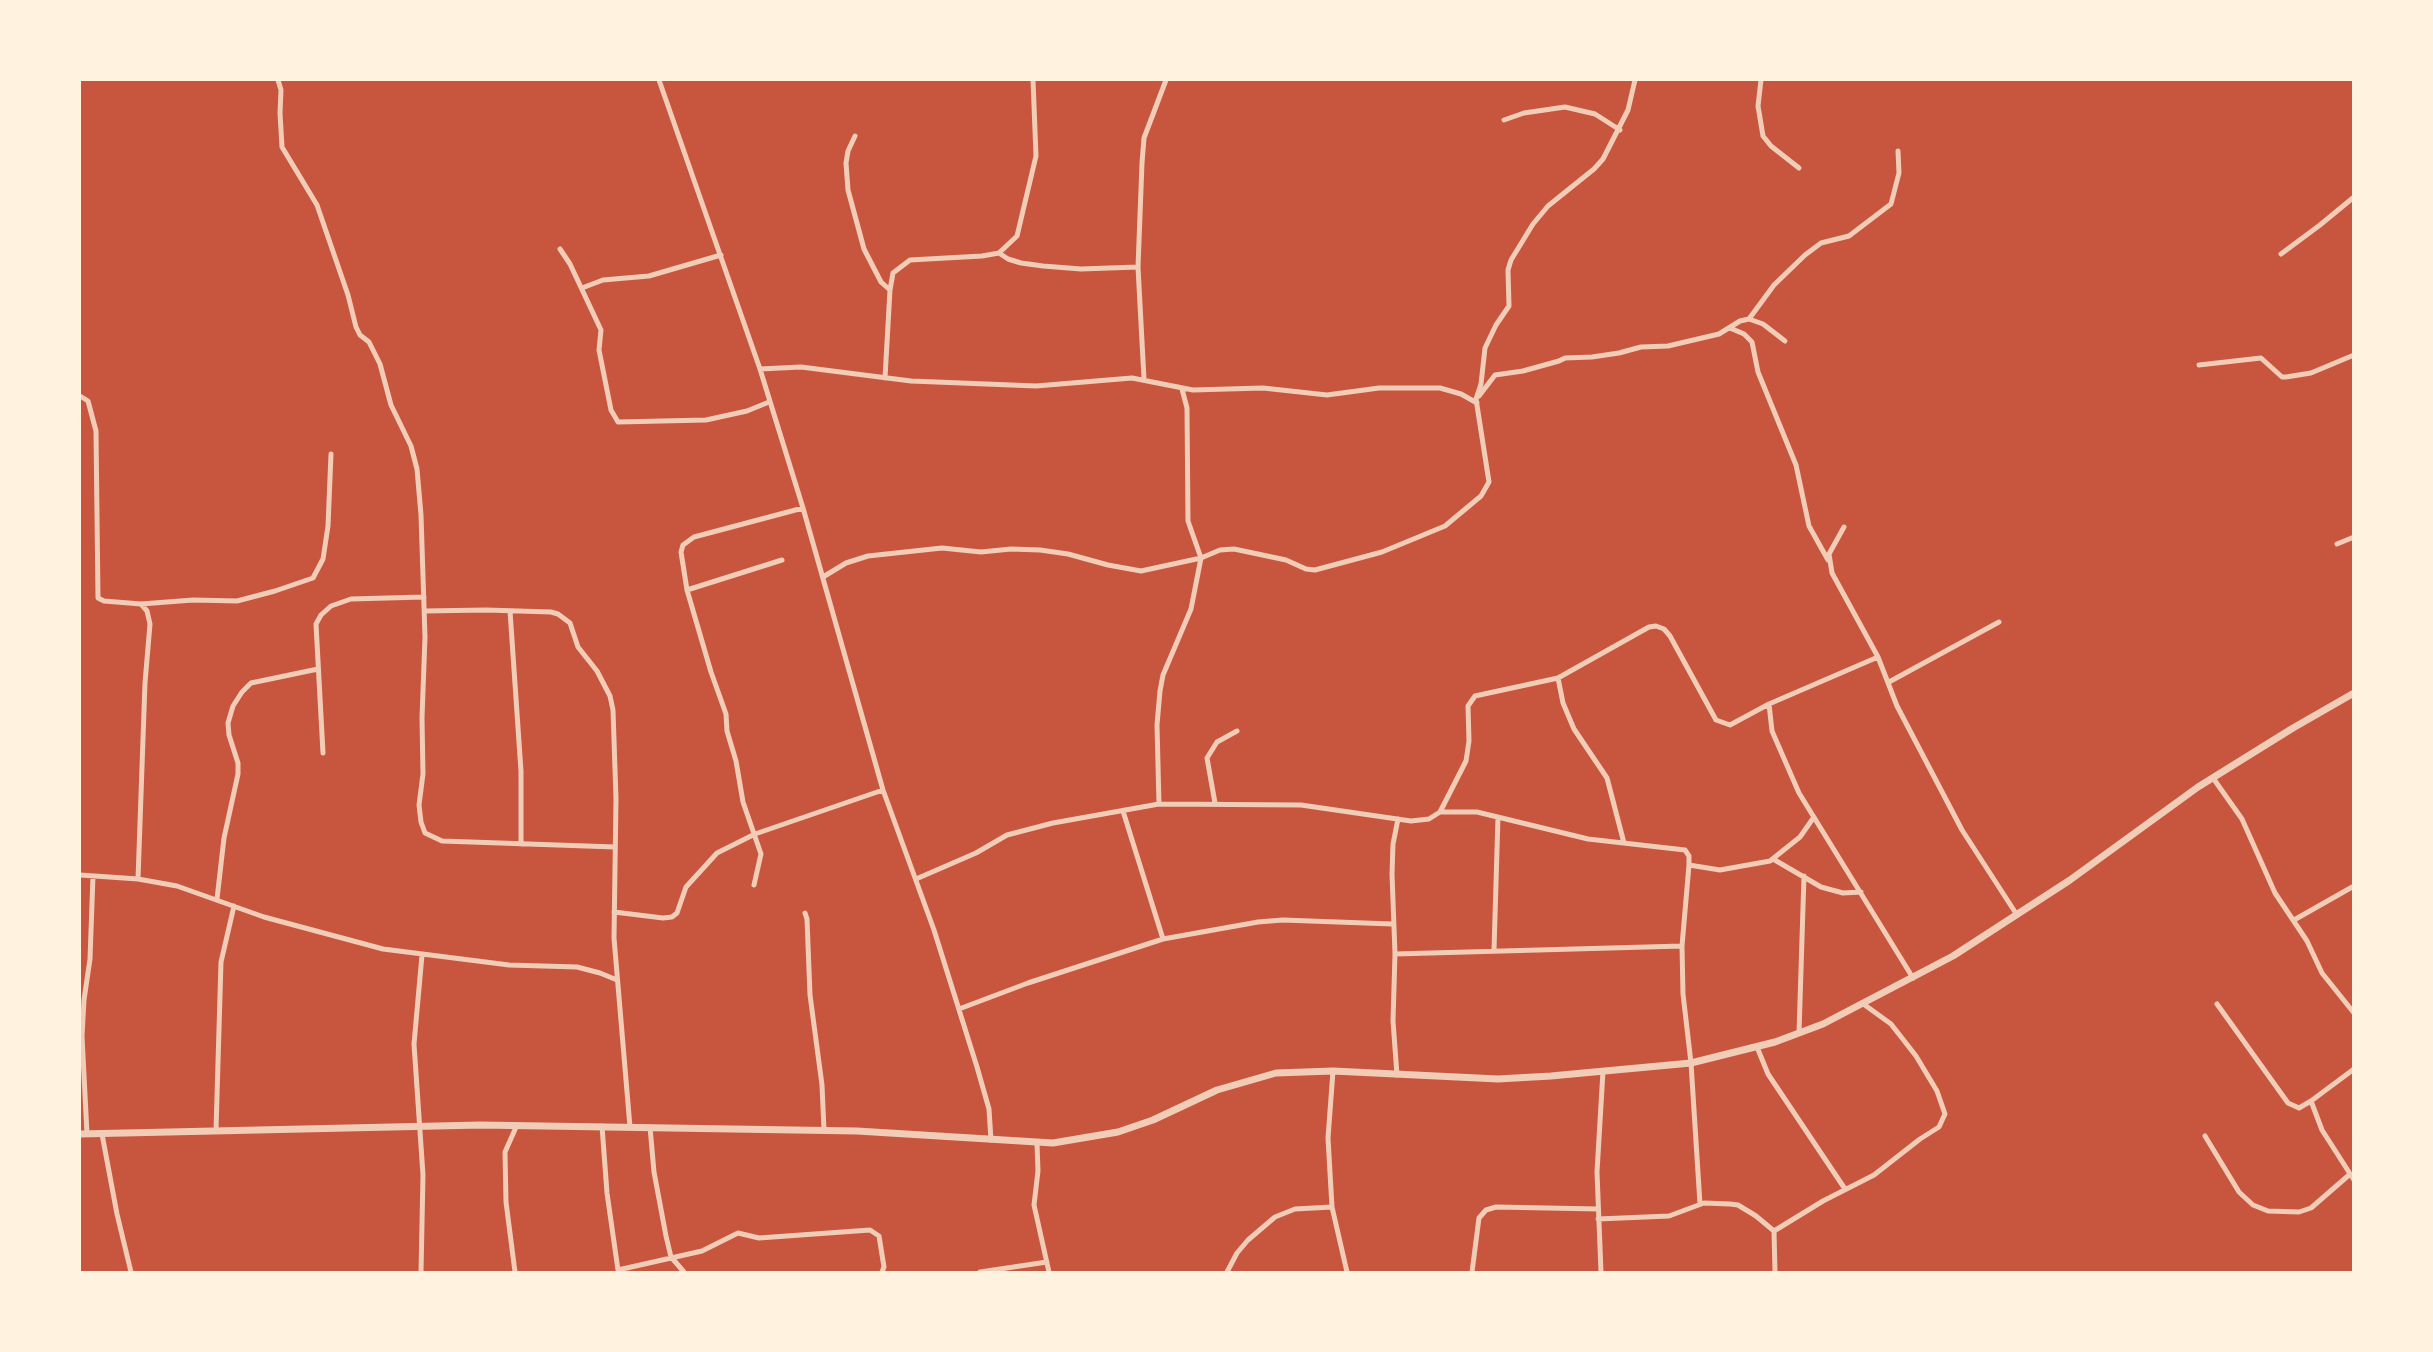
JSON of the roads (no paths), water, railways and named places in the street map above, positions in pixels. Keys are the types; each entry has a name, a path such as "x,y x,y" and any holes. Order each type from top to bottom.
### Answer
{"street":[{"path":"278,80 281,90 282,147 317,205 348,295 356,327 360,335 369,342 380,364 391,405 415,457 420,489 424,597 423,774 419,806 425,833 442,841 615,846"},
{"path":"658,80 760,369 803,508 883,790 916,879 989,1109 991,1140"},
{"path":"885,378 893,273 910,260 999,253 1017,236 1033,169 1036,143 1033,80"},
{"path":"1144,379 1138,267 1144,138 1166,80"},
{"path":"823,577 846,563 868,556 934,548 981,552 1011,549 1040,550 1141,571 1201,558 1220,550 1234,549 1286,560 1305,569 1315,570 1383,552 1444,526 1481,496 1489,482 1477,401 1485,348 1509,306 1508,270 1511,260 1533,224 1548,206 1603,159 1620,130 1628,110 1635,80"},
{"path":"1761,80 1758,106 1763,136 1771,146 1799,168"},
{"path":"1504,120 1524,113 1566,107 1596,114 1620,130"},
{"path":"855,136 846,162 850,198 864,249 881,282 890,290"},
{"path":"1749,319 1774,285 1821,243 1849,236 1886,210 1891,204 1897,187 1898,151"},
{"path":"2281,254 2354,196"},
{"path":"560,249 568,259 601,330 600,350 611,410 618,422 706,420 747,411 769,402"},
{"path":"999,253 1021,263 1043,266 1080,269 1138,267"},
{"path":"582,288 603,280 649,276 721,255"},
{"path":"1477,401 1495,375 1523,372 1565,358 1608,355 1641,347 1668,346 1719,334 1740,321 1749,319 1763,324 1785,341"},
{"path":"1730,328 1744,334 1752,342 1758,372 1796,465 1809,526 1878,657 1897,706 1962,830 2018,915"},
{"path":"2199,365 2257,357 2265,360 2277,373 2286,377 2311,373 2354,355"},
{"path":"760,369 801,367 911,381 1036,386 1110,379 1144,379 1182,389 1263,388 1327,395 1379,388 1440,388 1477,401"},
{"path":"1159,804 1157,725 1161,683 1191,609 1201,558 1188,521 1187,408 1182,389"},
{"path":"80,396 88,400 96,431 98,597 104,601 141,604 193,600 237,601 313,578 323,559 328,526 332,454"},
{"path":"754,885 761,860 755,834 743,802 724,707 711,672 687,590 681,552 687,540 803,508"},
{"path":"1829,561 1831,548 1844,527"},
{"path":"2337,543 2354,537"},
{"path":"687,590 782,560"},
{"path":"323,753 316,624 321,615 332,606 351,599 424,597"},
{"path":"138,879 145,683 150,624 147,611 141,604"},
{"path":"424,611 551,612 564,617 570,623 583,656 597,671 610,696 613,710 614,912 617,980 630,1126"},
{"path":"510,611 521,771 521,844"},
{"path":"1889,682 1999,622"},
{"path":"916,879 976,853 1007,835 1159,804 1301,805 1412,821 1429,819 1440,812 1466,761 1469,741 1468,706 1475,696 1558,678 1649,627 1656,626 1664,629 1670,636 1716,720 1730,725 1769,704 1878,657"},
{"path":"217,899 224,838 238,774 238,762 229,735 228,723 233,706 251,683 318,669"},
{"path":"1558,678 1563,703 1574,729 1607,778 1624,843"},
{"path":"93,876 90,960 82,1036 83,1134 421,1125 517,1125 824,1130 1037,1143 1075,1140 1118,1132 1152,1120 1217,1090 1276,1073 1333,1071 1498,1079 1603,1071 1691,1063 1756,1047 1822,1024 1953,956 2070,880 2213,778 2354,693"},
{"path":"1769,704 1772,731 1799,793 1913,978"},
{"path":"1215,803 1206,758 1217,742 1237,731"},
{"path":"2213,778 2242,819 2275,892 2294,920 2322,973 2354,1013"},
{"path":"614,912 672,917 677,914 686,886 713,856 755,834 883,790"},
{"path":"1123,811 1163,939"},
{"path":"1440,812 1477,812 1588,839 1685,850 1689,856 1682,946 1683,994 1691,1063 1700,1204"},
{"path":"1494,950 1498,817"},
{"path":"1689,865 1720,870 1773,859 1800,837 1815,817"},
{"path":"1397,1075 1393,1021 1395,954 1392,924 1392,844 1398,819"},
{"path":"1773,859 1821,887 1843,893 1861,892"},
{"path":"80,875 138,879 177,886 264,918 350,941 422,955 532,967 577,967 600,972 617,980"},
{"path":"1799,1032 1804,876"},
{"path":"2294,920 2354,886"},
{"path":"216,1130 221,962 234,906"},
{"path":"804,913 807,919 810,995 822,1085 824,1130"},
{"path":"959,1009 1028,983 1163,939 1258,922 1283,920 1392,924"},
{"path":"1395,954 1682,946"},
{"path":"421,1272 423,1175 414,1044 422,955"},
{"path":"1774,1231 1874,1174 1939,1127 1945,1114 1937,1091 1916,1056 1891,1024 1862,1003"},
{"path":"2217,1004 2288,1103 2299,1108 2354,1069"},
{"path":"1756,1047 1768,1074 1845,1189"},
{"path":"1333,1071 1328,1138 1332,1207 1347,1272"},
{"path":"1602,1272 1597,1172 1603,1071"},
{"path":"2205,1136 2240,1192 2253,1205 2268,1211 2299,1212 2312,1208 2351,1178 2322,1130 2311,1101"},
{"path":"515,1272 506,1202 505,1152 517,1125"},
{"path":"602,1126 607,1193 619,1271 711,1248 738,1233 759,1238 870,1230 879,1236 884,1267 882,1272"},
{"path":"650,1127 654,1172 671,1257 684,1272"},
{"path":"102,1134 131,1272"},
{"path":"1037,1143 1038,1171 1034,1205 1049,1272"},
{"path":"1598,1219 1669,1216 1700,1204 1738,1205 1774,1231 1775,1272"},
{"path":"1227,1272 1237,1252 1275,1217 1295,1209 1332,1207"},
{"path":"1472,1272 1479,1218 1486,1210 1496,1207 1598,1209"},
{"path":"980,1272 1047,1262"}]}
